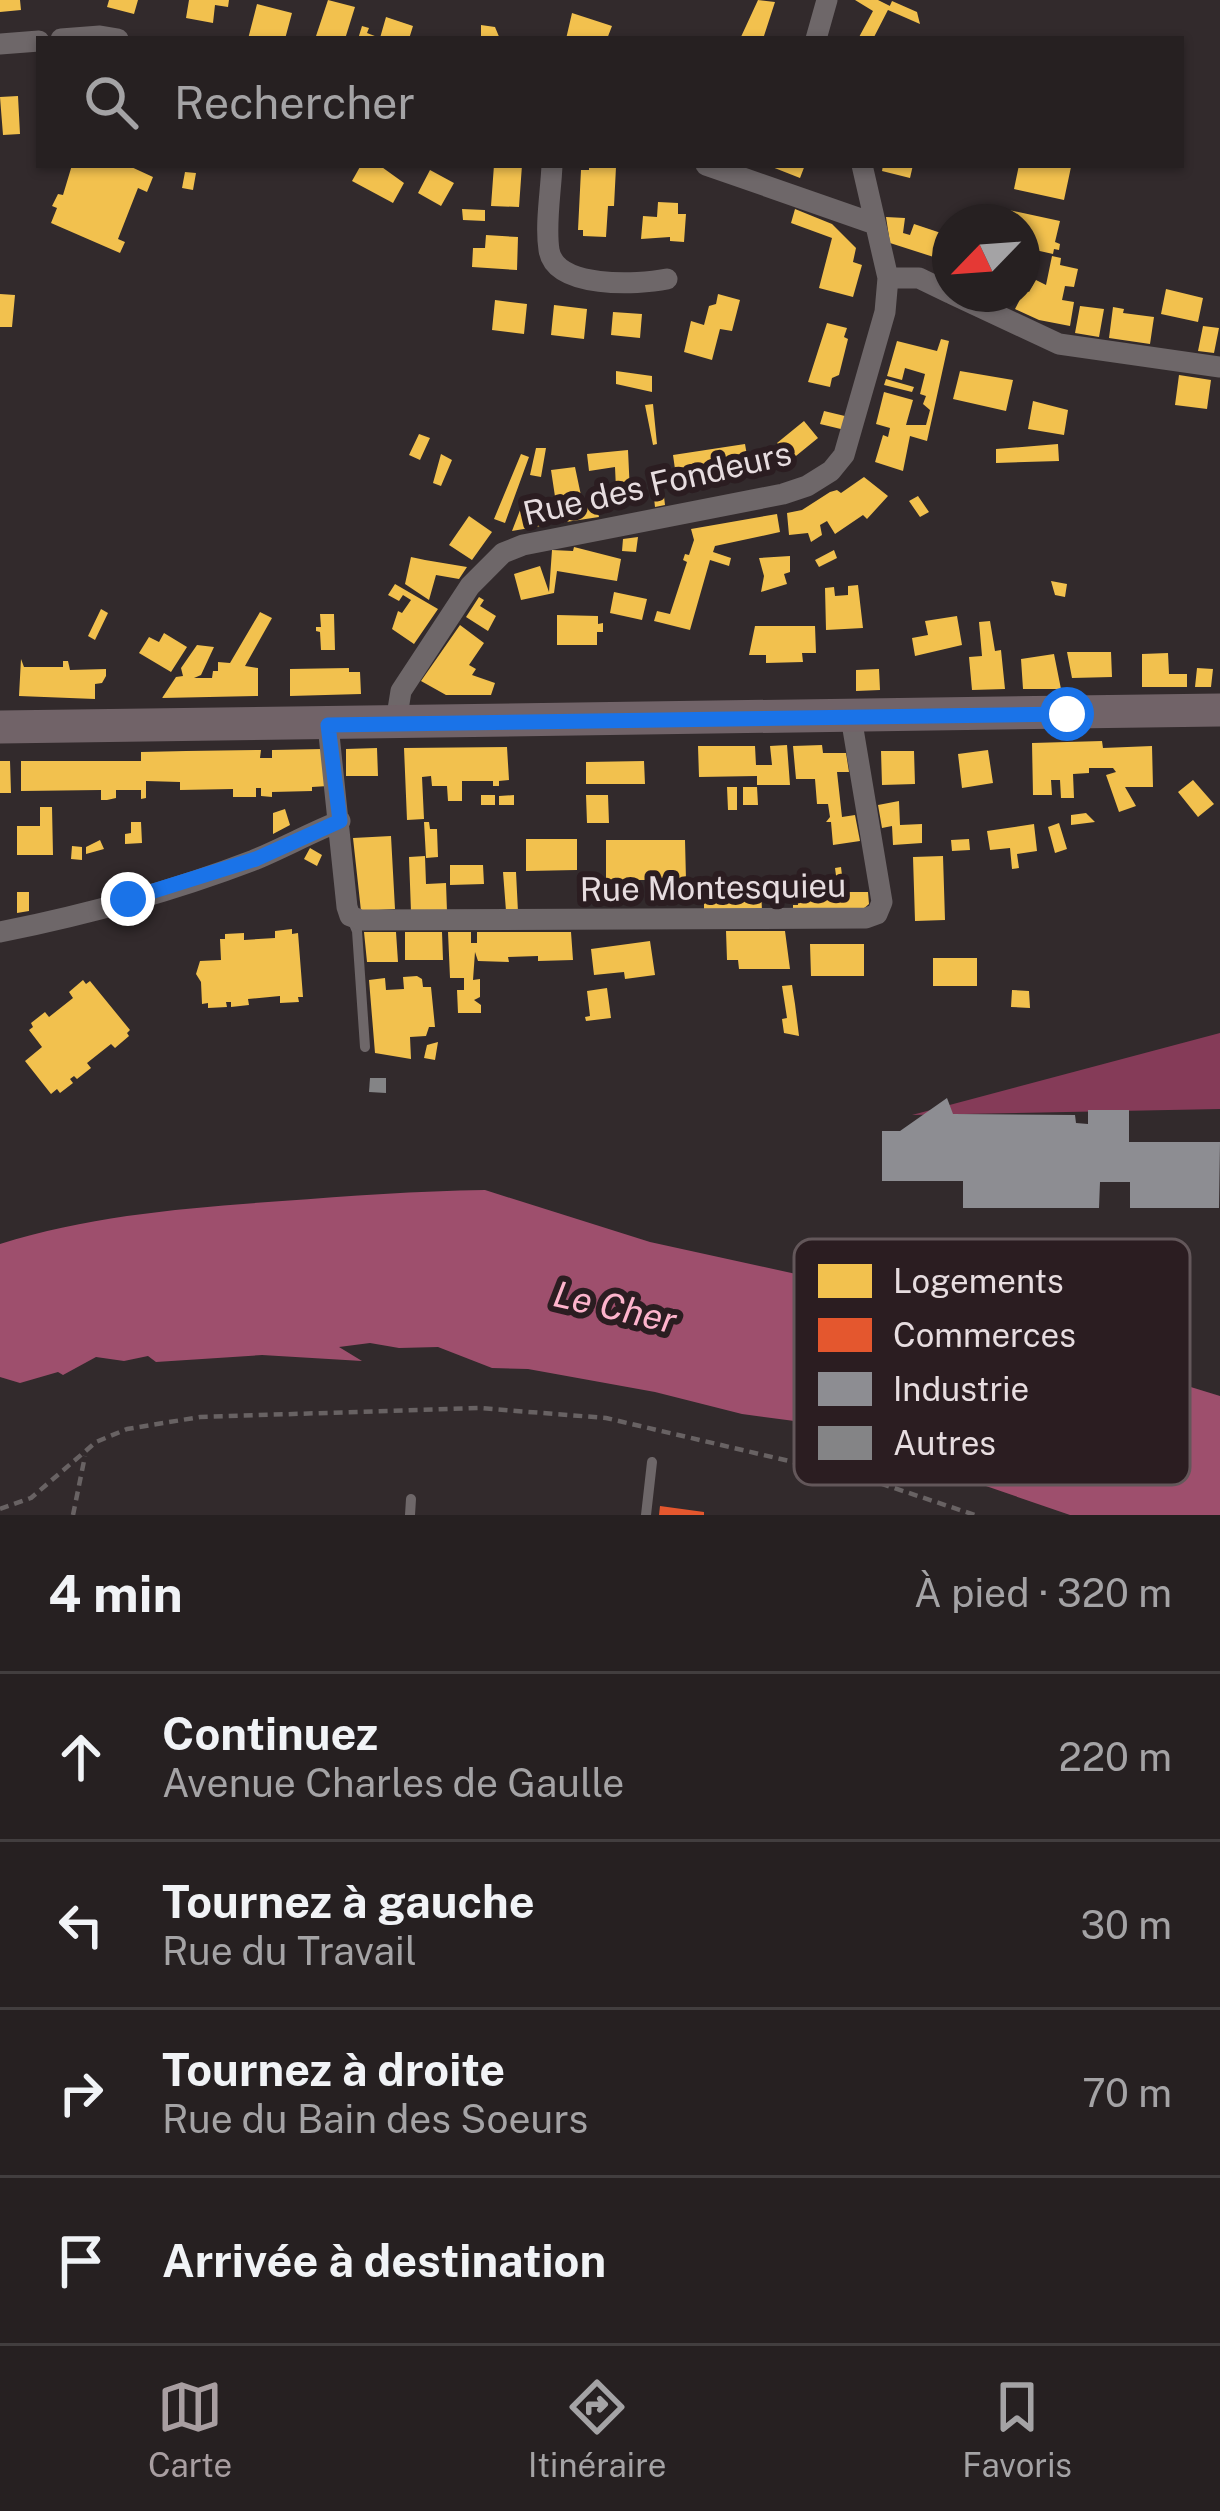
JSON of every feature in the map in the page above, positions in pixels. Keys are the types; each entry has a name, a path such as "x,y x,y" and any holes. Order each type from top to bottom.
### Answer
{"main road":[{"path":"0,727 1210,713"}],"street":[{"path":"816,36 827,0"},
{"path":"0,44 36,41"},
{"path":"553,168 549,250 554,263 579,278 641,284 667,279"},
{"path":"715,168 875,224"},
{"path":"863,168 888,278 919,278 932,284"},
{"name":"Rue des Fondeurs","path":"396,722 400,691 470,586 503,553 523,545 783,494 831,470 844,455 885,312 888,278"},
{"path":"990,312 1059,344 1220,367"},
{"name":"Rue Montesquieu","path":"350,916 361,920 600,922 866,918 877,914 882,902 851,717"},
{"path":"328,725 350,916"},
{"path":"0,932 52,922 196,879 256,859 340,821"}],"lane":[{"path":"350,916 357,931 365,1047"},
{"path":"646,1515 652,1462"},
{"path":"410,1515 411,1498"}],"path":[{"path":"0,1509 31,1498 96,1442 128,1429 200,1417 479,1408 606,1418 794,1462"},
{"path":"74,1515 86,1451"},
{"path":"884,1485 975,1515"}],"shaded area":[{"path":"1220,1033 1220,1109 912,1115"}],"water":[{"name":"Le Cher","path":"485,1190 650,1242 794,1274 794,1421 528,1369 492,1368 438,1347 370,1343 339,1347 362,1361 262,1355 156,1362 148,1356 124,1361 96,1357 63,1375 58,1372 20,1383 0,1377 0,1244 105,1219 358,1196"},
{"path":"1190,1387 1220,1396 1220,1515 1070,1515 983,1485 1190,1485"}],"building: Logements":[{"path":"0,0 20,0 21,10 0,12"},
{"path":"109,0 138,0 134,14 107,7"},
{"path":"189,0 229,0 228,7 215,5 213,23 186,18"},
{"path":"328,0 355,7 346,36 316,36"},
{"path":"758,0 775,2 764,36 741,36"},
{"path":"855,0 878,0 890,6 875,36 860,36 873,11"},
{"path":"892,1 917,12 920,24 888,10"},
{"path":"257,4 292,13 286,36 249,36"},
{"path":"572,13 612,26 608,36 567,36"},
{"path":"386,17 413,26 410,36 381,36"},
{"path":"481,25 495,27 499,36 481,36"},
{"path":"18,96 20,134 3,135 0,97"},
{"path":"71,168 134,168 153,177 147,192 138,188 118,239 125,242 120,253 51,223 57,208 52,206 58,194 63,195"},
{"path":"359,168 383,168 404,183 393,203 352,181"},
{"path":"494,168 522,168 519,207 491,206"},
{"path":"616,168 606,237 583,236 583,230 578,230 581,170"},
{"path":"775,168 804,168 800,178"},
{"path":"882,168 912,168 910,178"},
{"path":"1018,168 1071,168 1064,200 1014,189"},
{"path":"430,170 454,183 441,206 418,193"},
{"path":"185,172 196,173 193,190 182,188"},
{"path":"658,202 678,203 678,214 686,214 684,242 670,241 670,237 641,239 643,216 657,217"},
{"path":"462,209 485,210 485,221 463,220"},
{"path":"795,209 832,224 856,248 853,262 862,265 853,297 819,288 832,238 791,223"},
{"path":"886,217 905,218 903,233 910,235 914,224 932,230 932,256 890,243"},
{"path":"1040,217 1060,221 1055,242 1059,250 1054,249 1053,254 1040,251"},
{"path":"486,235 518,237 517,270 472,267 473,248 485,248"},
{"path":"1052,256 1061,258 1060,265 1078,269 1074,287 1065,286 1062,300 1074,302 1070,326 1022,312 1040,312 1040,282 1046,285"},
{"path":"1166,289 1203,298 1198,322 1161,314"},
{"path":"0,294 15,295 12,327 0,327"},
{"path":"718,294 740,300 732,331 720,329 712,360 684,352 691,321 704,325"},
{"path":"495,300 527,304 524,334 492,330"},
{"path":"554,305 587,309 584,339 551,335"},
{"path":"1080,306 1104,309 1099,337 1075,333"},
{"path":"1113,307 1154,317 1150,344 1109,338"},
{"path":"613,312 642,314 640,338 611,335"},
{"path":"827,323 847,328 844,337 848,339 839,375 832,378 830,387 808,382"},
{"path":"1203,326 1219,328 1214,353 1198,351"},
{"path":"941,339 949,341 927,441 910,436 903,471 875,462 890,428 876,424 884,392 913,400 906,425 926,425 930,410 923,404 926,396 920,394 925,374 905,368 902,380 887,376 897,341 937,351"},
{"path":"616,371 652,376 652,392 616,384"},
{"path":"960,371 1013,380 1006,411 953,399"},
{"path":"1179,375 1211,380 1207,409 1175,405"},
{"path":"886,379 914,387 912,392 884,385"},
{"path":"1033,401 1068,410 1064,435 1028,429"},
{"path":"653,404 657,444 653,445 645,405"},
{"path":"824,411 849,417 845,430 820,424"},
{"path":"804,421 818,438 791,460 777,443"},
{"path":"419,434 430,438 420,460 409,455"},
{"path":"745,444 749,467 730,475 677,483 673,455"},
{"path":"1058,444 1059,461 996,463 996,449"},
{"path":"536,448 546,448 541,477 530,475"},
{"path":"628,450 630,493 611,497 611,490 616,489 615,467 589,471 587,454"},
{"path":"441,454 452,460 441,486 433,483"},
{"path":"521,454 529,457 505,523 494,519"},
{"path":"575,467 583,505 596,503 599,517 559,523 551,470"},
{"path":"864,477 888,496 867,519 863,515 835,534 827,521 820,525 822,535 811,542 808,533 789,535 787,513 802,510 830,492 841,493"},
{"path":"663,488 665,505 655,507 653,489"},
{"path":"918,496 929,512 920,517 909,501"},
{"path":"522,505 535,510 535,516 546,515 547,525 512,531"},
{"path":"777,514 780,532 715,546 713,552 731,558 729,566 710,560 690,630 654,621 657,611 670,614 687,562 683,560 694,540 691,529"},
{"path":"469,516 492,532 472,560 449,545"},
{"path":"638,537 636,552 622,551 623,539"},
{"path":"574,547 621,559 617,581 557,571 554,593 521,600 514,574 540,566 549,592 552,550 573,551"},
{"path":"834,550 837,558 819,567 815,560"},
{"path":"790,556 790,572 784,574 787,584 761,592 764,576 759,558"},
{"path":"411,557 467,567 459,579 436,575 429,600 405,584"},
{"path":"1051,581 1067,584 1065,597 1055,595"},
{"path":"395,584 438,609 414,644 392,629 398,611 402,613 411,600 388,595"},
{"path":"858,585 863,628 826,630 825,588 834,587 835,596 848,595 848,586"},
{"path":"614,592 647,599 642,620 610,613"},
{"path":"479,597 484,600 480,606 496,616 488,631 466,617"},
{"path":"101,609 108,613 95,640 88,636"},
{"path":"260,612 272,618 245,666 258,668 258,696 162,698 176,677 183,676 181,668 197,645 214,647 201,675 194,678 212,678 218,662 230,663"},
{"path":"320,614 334,614 335,650 321,650 320,632 316,631 321,627"},
{"path":"557,615 598,616 603,632 597,632 597,645 557,645"},
{"path":"957,616 962,645 915,656 912,638 928,635 925,621"},
{"path":"990,621 995,651 1001,650 1005,689 972,690 969,657 982,656 979,622"},
{"path":"460,625 484,643 469,665 476,669 472,675 495,683 491,695 446,695 421,681"},
{"path":"755,626 815,626 816,653 802,653 803,662 766,663 766,655 749,655"},
{"path":"164,633 187,647 171,672 139,653 149,637 159,642"},
{"path":"1067,652 1111,652 1112,677 1072,678"},
{"path":"1168,653 1169,674 1187,674 1187,687 1142,687 1142,654"},
{"path":"1054,654 1061,689 1023,689 1021,659"},
{"path":"21,659 24,667 63,667 63,661 68,661 70,670 106,669 106,676 95,684 95,699 19,696"},
{"path":"349,668 349,672 360,672 361,694 290,696 290,669"},
{"path":"1197,668 1213,669 1211,687 1195,687"},
{"path":"879,669 880,690 856,691 856,670"},
{"path":"1102,741 1103,748 1152,746 1153,787 1125,787 1136,806 1119,812 1106,775 1116,772 1113,768 1073,774 1074,798 1061,798 1060,780 1051,780 1052,795 1033,795 1032,743"},
{"path":"787,745 790,785 757,785 757,776 699,777 698,746 755,746 756,765 772,765 770,746"},
{"path":"822,745 823,753 846,753 849,772 837,772 842,817 855,815 860,841 833,845 831,822 826,822 828,804 817,804 815,779 796,779 793,746"},
{"path":"507,747 509,780 499,781 499,786 493,786 493,781 462,781 462,801 448,801 447,786 432,786 431,776 422,777 424,819 407,820 404,748"},
{"path":"377,748 378,776 346,776 346,749"},
{"path":"323,749 328,786 272,792 272,797 261,796 261,788 256,788 256,797 233,797 233,789 180,790 180,782 146,781 146,798 141,799 141,790 116,790 116,798 107,800 101,800 101,790 21,791 21,761 141,761 141,752 261,750 260,758 272,758 272,750"},
{"path":"988,750 993,783 962,788 958,754"},
{"path":"881,751 914,751 915,784 882,785"},
{"path":"0,761 10,761 11,793 0,793"},
{"path":"644,761 645,784 586,784 586,762"},
{"path":"1193,780 1214,804 1198,817 1178,792"},
{"path":"727,787 737,787 737,810 728,810"},
{"path":"743,787 757,787 758,805 743,805"},
{"path":"481,795 495,795 495,805 481,805"},
{"path":"514,795 514,805 499,805 499,796"},
{"path":"586,795 608,795 609,823 587,823"},
{"path":"899,801 900,825 922,824 922,843 893,845 892,826 882,828 878,805"},
{"path":"40,807 52,807 53,855 17,855 17,826 40,826"},
{"path":"285,809 290,825 273,834 273,813"},
{"path":"1086,813 1095,822 1071,825 1071,815"},
{"path":"131,822 141,822 142,843 125,844"},
{"path":"424,822 437,829 438,857 426,858"},
{"path":"1059,823 1067,849 1055,853 1048,827"},
{"path":"1034,824 1037,851 1017,854 1019,868 1012,869 1010,848 990,850 987,831"},
{"path":"391,836 395,909 361,911 353,838"},
{"path":"526,839 577,839 577,870 526,871"},
{"path":"969,839 970,850 952,851 951,840"},
{"path":"100,840 104,849 86,854 86,847"},
{"path":"606,840 685,840 686,880 606,880"},
{"path":"72,846 82,847 82,860 71,859"},
{"path":"310,848 322,855 317,866 304,859"},
{"path":"425,856 426,884 446,883 447,912 411,912 409,857"},
{"path":"943,856 945,920 915,921 913,857"},
{"path":"450,865 483,865 484,884 450,885"},
{"path":"841,867 844,892 868,892 869,904 862,910 793,911 793,905 798,905 797,890 838,890 835,868"},
{"path":"503,872 516,872 518,912 506,911"},
{"path":"761,888 762,911 704,911 704,891"},
{"path":"17,892 29,892 29,911 17,913"},
{"path":"292,929 292,934 298,933 303,997 298,997 299,1002 280,1003 280,996 248,999 249,1005 231,1007 231,1002 226,1002 227,1007 202,1004 196,974 200,961 221,960 220,939 225,934 244,933 244,940 275,938 275,931"},
{"path":"726,931 785,931 790,969 739,969 738,960 727,960"},
{"path":"364,932 396,932 398,962 367,962"},
{"path":"405,932 442,932 443,960 405,960"},
{"path":"448,932 471,932 471,943 477,943 477,932 571,932 573,960 538,961 538,956 478,961 475,952 473,980 480,979 480,997 474,1000 481,1005 481,1013 458,1013 457,990 464,990 464,978 450,978"},
{"path":"650,941 655,975 625,979 624,972 594,975 591,949"},
{"path":"810,944 864,944 864,976 811,976"},
{"path":"933,958 977,958 977,986 933,986"},
{"path":"417,976 423,987 431,987 435,1027 429,1027 426,1036 410,1037 411,1059 375,1053 369,980 385,978 386,990 404,989 403,977"},
{"path":"83,980 90,981 130,1030 129,1036 87,1063 91,1068 70,1079 73,1083 60,1093 57,1089 51,1094 25,1061 42,1047 29,1030 45,1012 49,1017 73,998 69,992"},
{"path":"792,985 799,1036 784,1033 782,1019 787,1018 782,986"},
{"path":"607,988 611,1018 586,1021 590,1016 587,991"},
{"path":"1012,990 1029,991 1030,1008 1011,1007"},
{"path":"438,1042 435,1060 424,1058 427,1045"}],"building: Commerces":[{"path":"660,1506 704,1512 704,1515 659,1515"}],"building: Industrie":[{"path":"947,1098 953,1114 1075,1115 1076,1123 1088,1124 1088,1110 1129,1110 1129,1142 1220,1142 1219,1208 1130,1208 1130,1182 1100,1182 1099,1208 963,1208 963,1181 882,1181 882,1131 900,1131"}],"building: Autres":[{"path":"370,1078 386,1078 386,1093 369,1092"}],"route":[{"path":"128,899 256,859 340,821 328,725 1067,714"}]}
